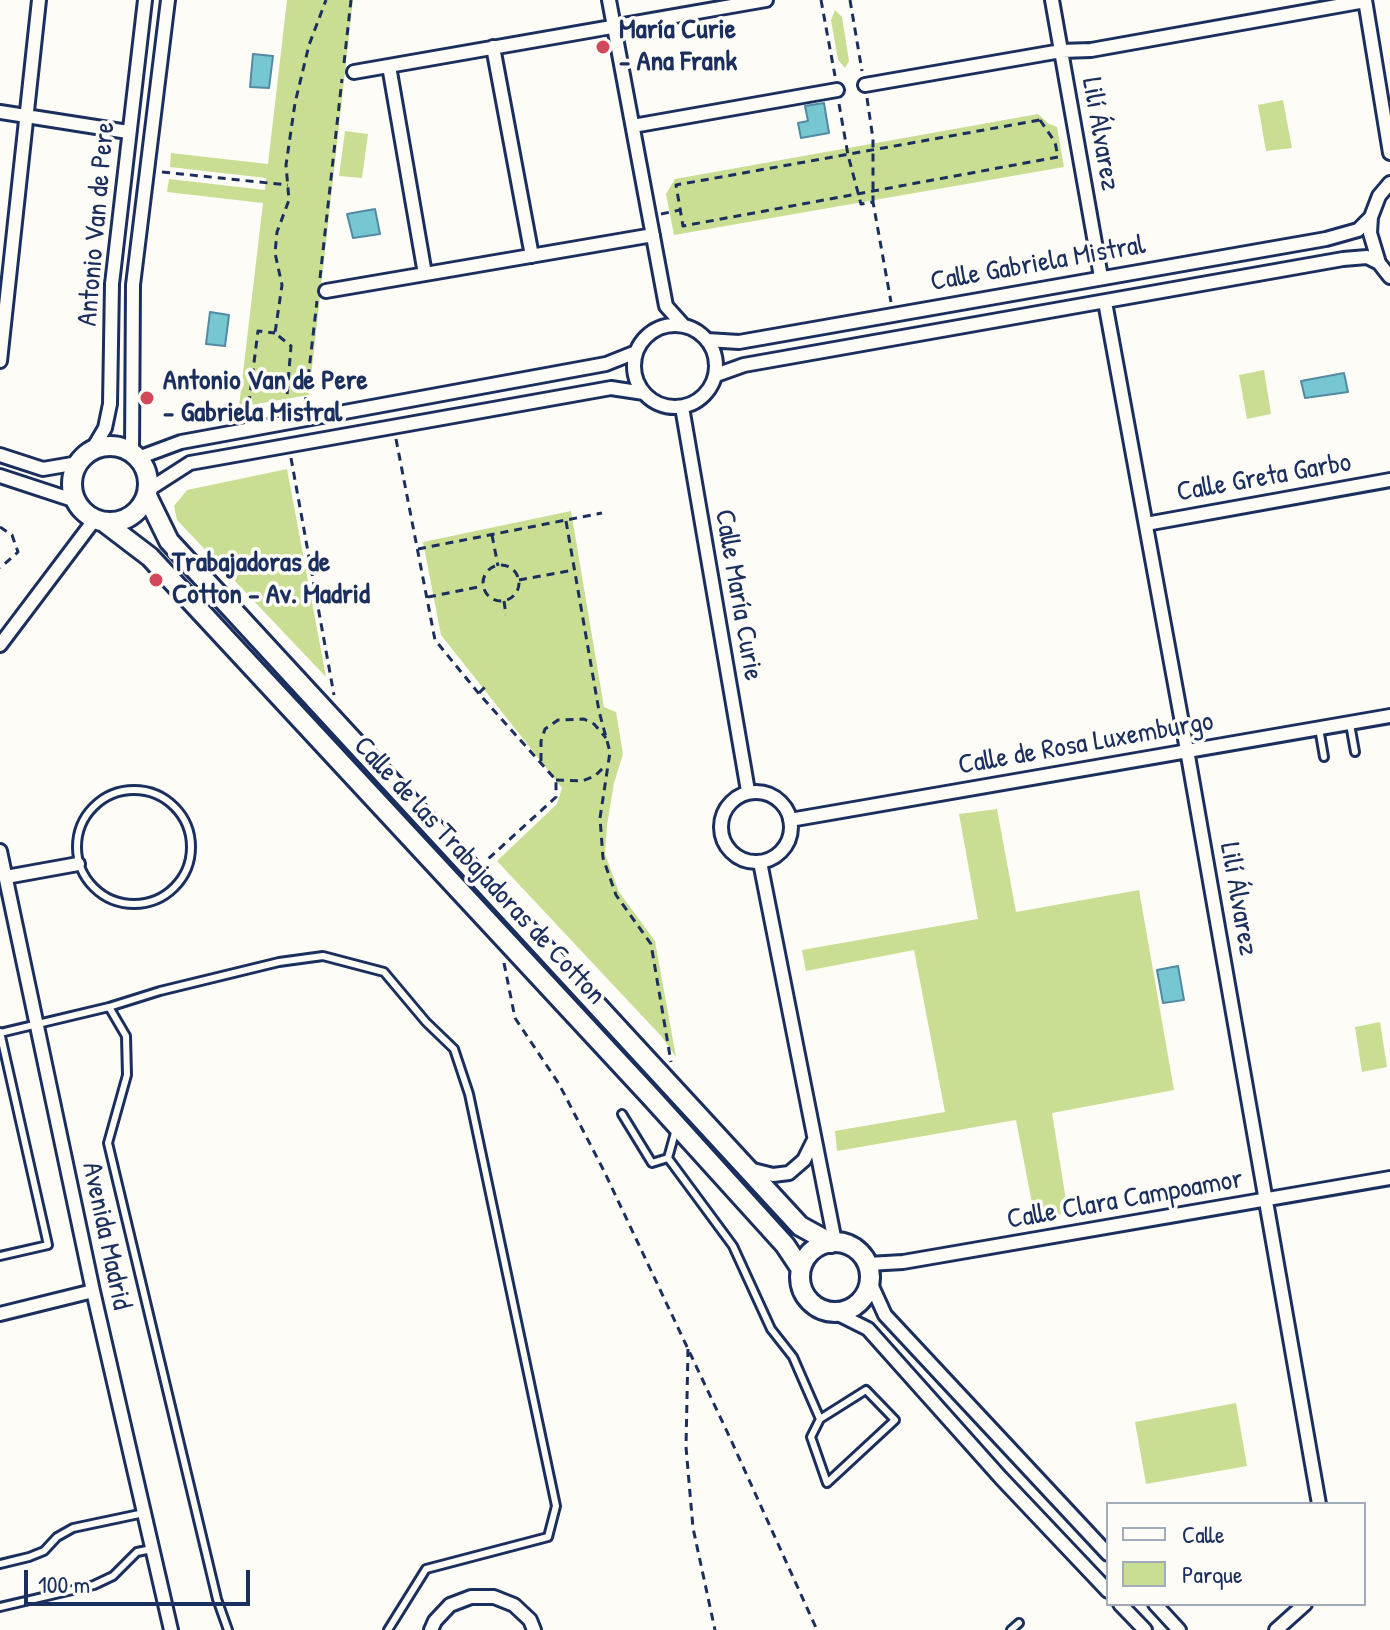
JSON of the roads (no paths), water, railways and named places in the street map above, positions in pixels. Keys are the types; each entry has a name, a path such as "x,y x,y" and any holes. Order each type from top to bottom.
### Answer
{"street":[{"path":"0,361 5,278 28,115 39,0"},
{"name":"Antonio Van de Pere","path":"85,456 105,428 110,404 112,284 145,0"},
{"name":"Antonio Van de Pere","path":"135,456 133,285 168,0"},
{"path":"609,0 666,306 684,326"},
{"path":"348,75 766,0"},
{"name":"Lilí Álvarez","path":"1052,0 1101,277"},
{"path":"865,85 1061,51 1091,50 1365,0 1390,153"},
{"path":"493,47 532,256"},
{"path":"389,66 425,274"},
{"path":"633,126 837,90"},
{"path":"0,112 128,132"},
{"path":"1390,180 1379,196 1371,217 1371,241 1379,263 1390,277"},
{"name":"Calle Gabriela Mistral","path":"707,340 739,342 1338,236 1358,230 1371,217"},
{"path":"321,289 653,235"},
{"name":"Calle Gabriela Mistral","path":"716,375 744,365 1343,259 1367,257 1379,263"},
{"name":"Lilí Álvarez","path":"1105,302 1319,1502"},
{"path":"655,330 666,306"},
{"path":"670,325 684,326 696,330 707,340 714,352 716,375 704,396 682,407 658,404 644,393 634,372 636,352 643,340 655,330 670,325"},
{"path":"135,456 181,442 606,364 636,352"},
{"path":"85,456 72,482 76,501 81,509 99,520 115,522 134,514 147,493 190,463 611,388 644,393"},
{"name":"Calle María Curie","path":"682,407 748,791"},
{"path":"0,455 43,469 116,446 135,456 147,475 147,493"},
{"path":"0,476 76,501"},
{"name":"Calle Greta Garbo","path":"1146,524 1390,480"},
{"name":"Calle de las Trabajadoras de Cotton","path":"147,493 169,541 800,1226 833,1243"},
{"path":"0,645 99,520"},
{"name":"Calle de las Trabajadoras de Cotton","path":"99,520 150,557 677,1125 785,1245 801,1269"},
{"name":"Calle de Rosa Luxemburgo","path":"790,820 1390,716"},
{"path":"748,791 764,792 777,799 786,808 790,820 787,843 772,858 760,862 745,860 734,854 721,835 721,819 726,807 748,791"},
{"name":"Avenida Madrid","path":"0,851 3,878 93,1291 171,1630"},
{"path":"760,862 833,1243"},
{"path":"3,878 78,864"},
{"path":"749,1169 773,1175 789,1173 804,1160 814,1140"},
{"name":"Calle Clara Campoamor","path":"869,1273 903,1262 1390,1178"},
{"path":"1106,1552 885,1315 856,1248 833,1243 814,1249 801,1269 802,1289 807,1298 824,1310 868,1329 1001,1478 1106,1589"},
{"path":"834,1312 854,1307 862,1300 869,1273"},
{"path":"0,1314 93,1291"},
{"path":"431,1630 450,1605 471,1597 494,1597 514,1605 530,1620 534,1630"},
{"path":"1122,1606 1145,1630"},
{"path":"1157,1606 1179,1630"},
{"path":"1276,1630 1303,1606"}],"lane":[{"path":"1349,722 1355,752"},
{"path":"1319,728 1324,757"},
{"path":"147,790 174,804 189,830 191,860 176,886 151,902 121,903 94,889 78,864 77,834 91,807 117,791 147,790"},
{"path":"0,1256 48,1245 0,1033 279,962 323,956 384,972 426,1022 454,1049 469,1094 556,1506 548,1537 426,1569 388,1630"},
{"path":"109,1007 126,1036 127,1075 108,1143 217,1599 228,1630"},
{"path":"622,1114 652,1163 668,1158"},
{"path":"668,1158 677,1125"},
{"path":"668,1158 733,1246 771,1329 793,1357 820,1419"},
{"path":"866,1390 895,1420 827,1483 811,1437 820,1419 866,1390"},
{"path":"0,1564 44,1551 57,1537 73,1528 144,1513"},
{"path":"0,1607 94,1585 113,1576 137,1552 152,1549"},
{"path":"1011,1630 1019,1623"}],"water":[{"path":"253,54 273,56 269,88 250,87"},
{"path":"824,103 829,133 801,138 798,123 808,121 805,106"},
{"path":"375,209 380,234 353,238 347,214"},
{"path":"210,312 229,315 225,346 206,344"},
{"path":"1344,373 1348,392 1305,398 1301,381"},
{"path":"1178,966 1184,1000 1163,1003 1157,970"}],"place":[{"name":"María Curie - Ana Frank","path":"603,47"},
{"name":"Antonio Van de Pere - Gabriela Mistral","path":"147,398"},
{"name":"Trabajadoras de Cotton - Av. Madrid","path":"156,580"}]}
